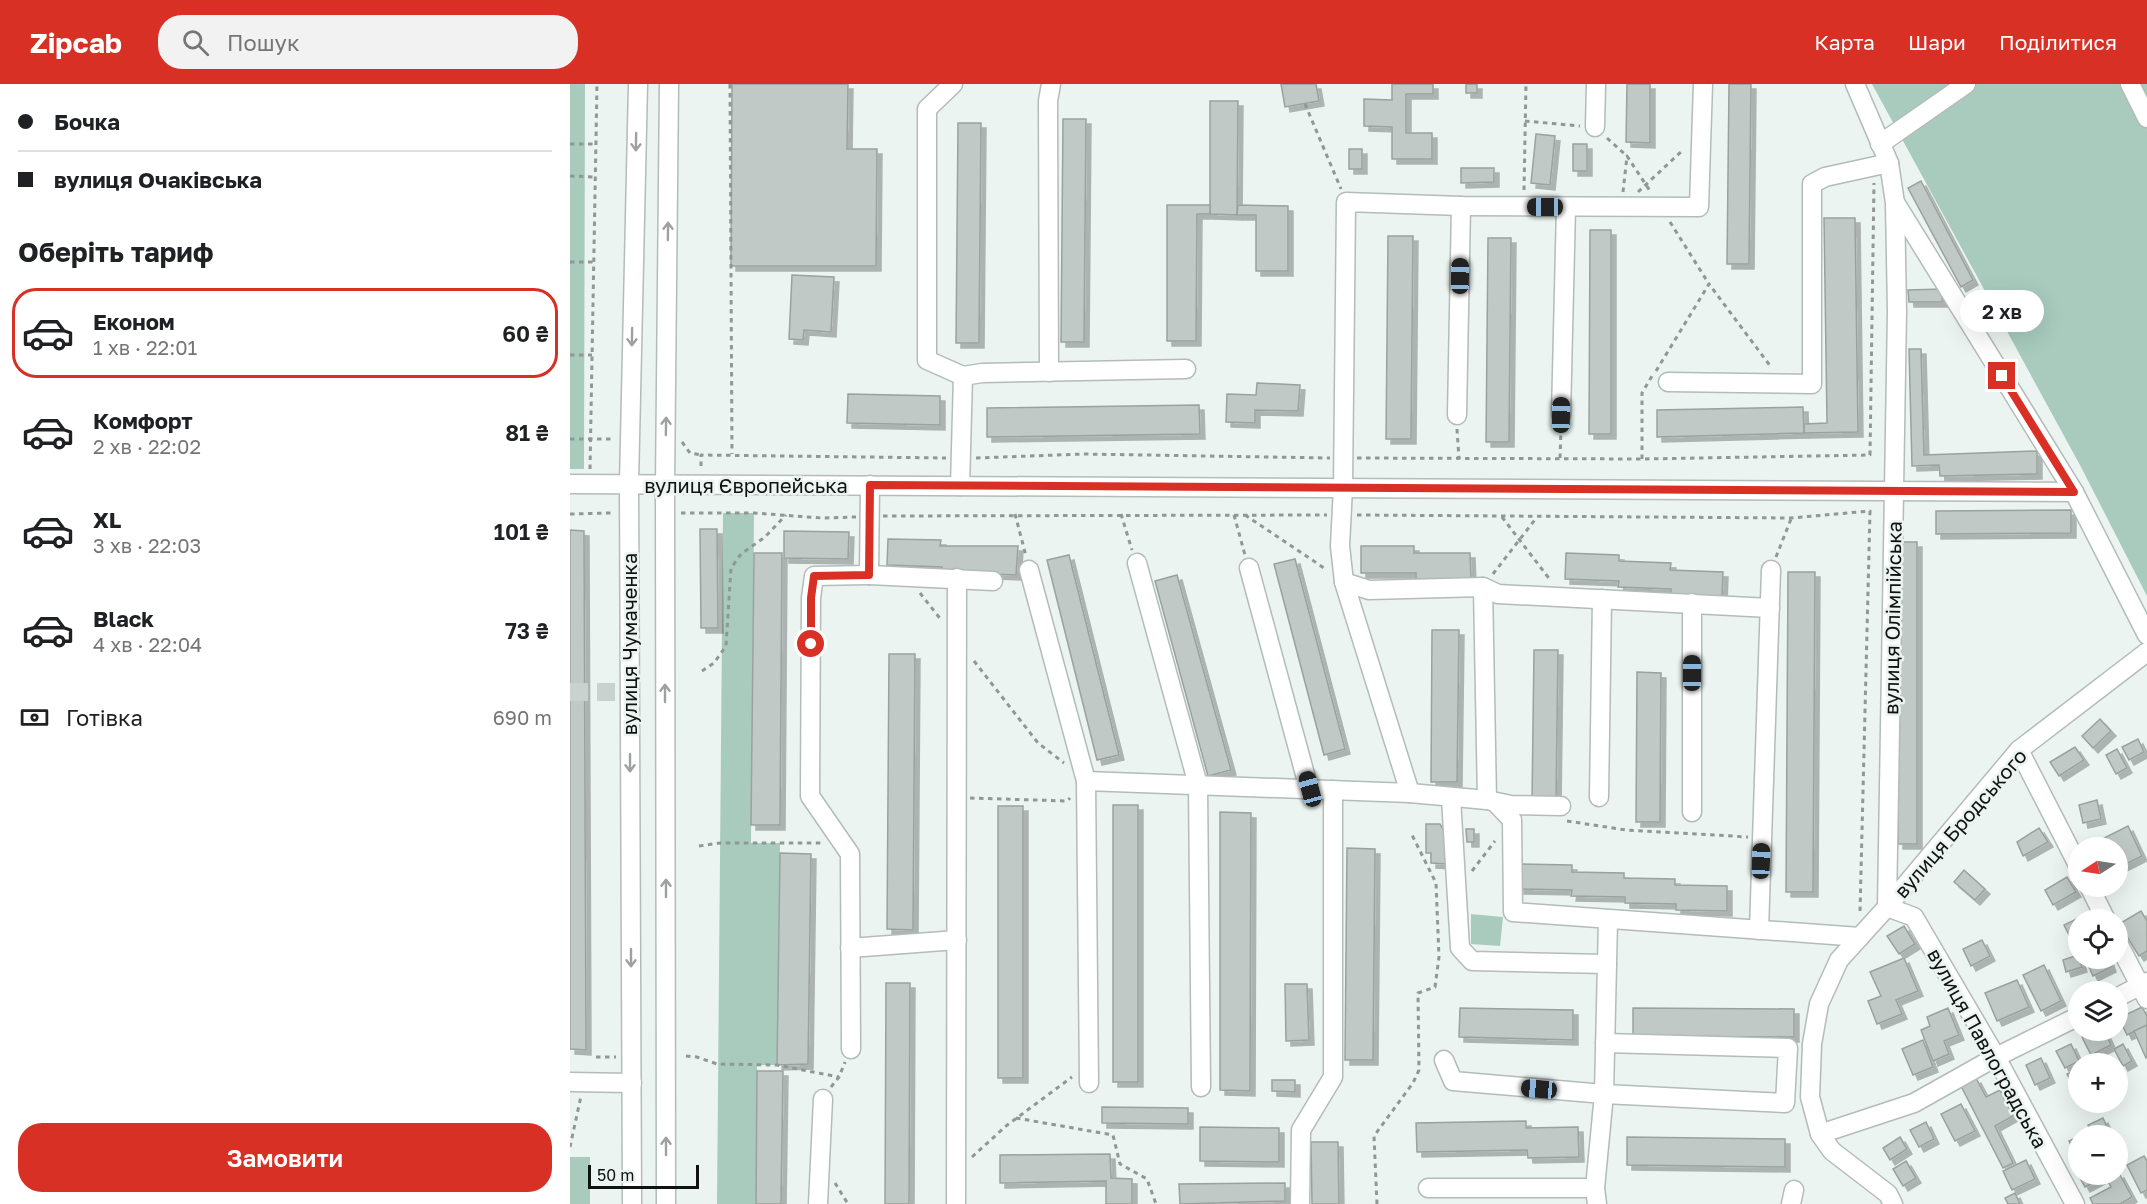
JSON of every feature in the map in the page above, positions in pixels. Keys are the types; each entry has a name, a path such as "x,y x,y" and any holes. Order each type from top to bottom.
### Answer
{"street":[{"name":"вулиця Чумаченка","path":"632,1204 629,484 638,84"},
{"name":"вулиця Чумаченка","path":"666,1204 665,484 669,84"},
{"path":"953,84 927,109 927,360 963,376 982,373 1186,369"},
{"path":"1049,372 1048,101 1051,84"},
{"path":"1595,127 1596,84"},
{"path":"1410,793 1344,582 1340,546 1343,488 1346,202 1461,207 1699,207 1702,84"},
{"name":"вулиця Олімпійська","path":"1855,84 1880,144 1881,165 1895,202 1897,311 1887,907"},
{"path":"1880,144 1966,84"},
{"path":"2130,84 2147,118"},
{"path":"1668,382 1812,384 1812,184 1825,177 1881,165"},
{"path":"1895,202 2074,492 2147,635"},
{"path":"1456,415 1461,207"},
{"path":"1561,415 1566,207"},
{"path":"960,486 963,376"},
{"name":"вулиця Європейська","path":"570,484 2074,492"},
{"path":"869,575 870,485"},
{"path":"1137,563 1198,785 1201,1087"},
{"path":"1249,568 1310,789"},
{"path":"1029,570 1086,781 1088,1074"},
{"path":"1759,930 1771,570"},
{"path":"851,1049 850,854 810,796 811,598 814,576 869,575 993,581"},
{"path":"956,1204 957,578"},
{"path":"1344,582 1368,590 1483,587 1498,594 1770,608"},
{"path":"1483,587 1491,801 1512,820 1513,912 1860,937"},
{"path":"1599,797 1602,599"},
{"path":"1692,603 1692,812"},
{"name":"вулиця Бродського","path":"1887,907 2019,750 2147,652"},
{"path":"2019,750 2068,846"},
{"path":"1086,781 1410,793 1491,801 1561,813"},
{"path":"1300,1204 1301,1130 1333,1077 1333,790"},
{"path":"1451,798 1460,948 1472,961 1607,963"},
{"path":"1887,907 1839,960 1819,1004 1812,1044 1810,1097 1820,1134 1832,1151 1888,1194 1893,1204"},
{"name":"вулиця Павлоградська","path":"1887,907 1914,917 1996,1057 2075,1204"},
{"path":"1428,1188 1596,1196 1604,1094 1608,920"},
{"path":"850,948 957,940"},
{"path":"2128,960 2145,989 2128,994"},
{"path":"1820,1134 1914,1103 1996,1057 2068,1021"},
{"path":"1444,1060 1453,1081 1604,1094 1785,1103 1788,1048 1605,1043"},
{"path":"577,1082 632,1083"},
{"path":"818,1204 823,1099"}],"path":[{"path":"590,470 597,84"},
{"path":"730,84 732,455"},
{"path":"1524,207 1526,84"},
{"path":"1305,104 1346,202"},
{"path":"1526,121 1595,127 1627,156"},
{"path":"1622,207 1701,134"},
{"path":"570,144 596,144"},
{"path":"681,437 685,448 695,455 961,458 1083,454 1642,459 1870,455 1881,165"},
{"path":"570,177 595,177"},
{"path":"570,262 594,262"},
{"path":"1642,459 1642,393 1709,284 1784,383"},
{"path":"570,355 592,355"},
{"path":"1456,415 1459,459"},
{"path":"1560,459 1561,415"},
{"path":"570,439 612,438"},
{"path":"701,454 701,466"},
{"path":"681,513 822,518 1015,514 1791,518 1870,511 1860,937"},
{"path":"570,514 610,513"},
{"path":"1015,514 1029,570"},
{"path":"1121,514 1137,563"},
{"path":"1234,514 1249,568"},
{"path":"1244,514 1344,582"},
{"path":"702,670 714,663 726,646 731,568 741,554 765,537 786,515"},
{"path":"1501,517 1562,597"},
{"path":"1483,587 1537,517"},
{"path":"1771,570 1791,518"},
{"path":"907,577 1038,743 1086,781 1067,801 957,797"},
{"path":"1561,813 1626,830 1762,838"},
{"path":"1437,916 1512,820"},
{"path":"1377,1204 1374,1136 1413,1083 1419,1070 1418,993 1435,987 1438,977 1436,883 1412,835"},
{"path":"699,846 720,843 842,843"},
{"path":"823,1099 839,1077 851,1049"},
{"path":"596,1056 617,1057"},
{"path":"686,1056 717,1064 777,1065 839,1077"},
{"path":"956,1171 1016,1118 1088,1074"},
{"path":"570,1147 577,1082"},
{"path":"1016,1118 1113,1135 1120,1164 1147,1179 1156,1204"}],"green space":[{"path":"570,84 585,84 584,469 570,469"},
{"path":"1872,84 2147,84 2147,596 2081,467"},
{"path":"723,513 754,513 751,843 780,843 777,1065 757,1065 756,1204 717,1204"},
{"path":"1471,914 1503,917 1500,946 1471,944"},
{"path":"570,1157 590,1157 590,1204 570,1204"}],"building":[{"path":"732,84 848,84 847,149 877,149 876,266 731,266"},
{"path":"1281,84 1316,84 1319,101 1285,107"},
{"path":"1392,84 1433,84 1433,94 1406,94 1406,133 1432,133 1432,159 1392,159 1392,127 1364,126 1364,99 1392,100"},
{"path":"1466,84 1477,84 1477,93 1466,93"},
{"path":"1627,84 1650,84 1650,143 1626,142"},
{"path":"1729,84 1751,84 1749,264 1727,264"},
{"path":"1210,101 1238,101 1237,215 1210,214"},
{"path":"1063,119 1086,119 1084,342 1061,342"},
{"path":"958,123 981,123 979,343 956,343"},
{"path":"1536,134 1555,136 1550,185 1531,183"},
{"path":"1573,144 1587,144 1587,171 1573,171"},
{"path":"1349,149 1362,149 1362,169 1349,169"},
{"path":"1461,168 1494,168 1494,182 1461,183"},
{"path":"1921,181 1973,280 1961,287 1908,188"},
{"path":"1167,205 1210,205 1210,214 1197,214 1196,341 1167,341"},
{"path":"1238,205 1288,206 1288,271 1256,271 1256,215 1237,215"},
{"path":"1824,218 1855,218 1858,432 1804,433 1804,424 1827,423"},
{"path":"1590,230 1611,230 1611,434 1589,434"},
{"path":"1388,236 1413,236 1411,439 1386,439"},
{"path":"1488,238 1511,238 1509,442 1486,442"},
{"path":"792,275 834,277 831,332 804,330 803,340 789,339"},
{"path":"1942,289 1942,302 1909,302 1908,290"},
{"path":"1909,349 1921,349 1924,455 2037,451 2037,474 1940,476 1939,465 1912,466"},
{"path":"1257,383 1300,385 1298,411 1255,410 1255,423 1226,422 1227,394 1256,395"},
{"path":"848,394 940,396 940,425 847,423"},
{"path":"1199,405 1200,434 987,437 987,408"},
{"path":"1803,407 1804,433 1657,437 1657,410"},
{"path":"2071,510 2071,533 1936,534 1936,511"},
{"path":"700,529 717,529 718,628 701,628"},
{"path":"570,530 584,531 586,1050 570,1049"},
{"path":"784,531 849,532 848,559 784,558"},
{"path":"888,539 941,540 940,546 1018,546 1016,575 942,572 942,567 887,565"},
{"path":"1899,542 1917,542 1917,844 1898,844"},
{"path":"1361,546 1414,546 1414,553 1470,553 1471,579 1416,579 1416,573 1361,573"},
{"path":"754,553 782,553 780,825 751,825"},
{"path":"1566,553 1619,555 1619,561 1671,563 1670,570 1723,572 1722,598 1671,595 1671,589 1618,587 1619,581 1565,579"},
{"path":"1069,555 1119,755 1097,760 1047,560"},
{"path":"1295,559 1345,749 1324,755 1274,564"},
{"path":"1788,572 1815,572 1813,892 1786,892"},
{"path":"1177,575 1231,770 1208,776 1155,581"},
{"path":"1432,630 1459,630 1457,782 1431,782"},
{"path":"1534,650 1558,650 1556,802 1532,801"},
{"path":"889,654 915,654 913,930 887,929"},
{"path":"1637,672 1661,673 1660,822 1636,822"},
{"path":"2100,719 2111,731 2093,748 2082,736"},
{"path":"2138,739 2144,752 2129,760 2122,747"},
{"path":"2075,747 2084,760 2059,776 2050,762"},
{"path":"2117,749 2127,768 2116,774 2106,755"},
{"path":"2097,800 2101,819 2083,823 2079,805"},
{"path":"1113,805 1138,805 1138,1082 1113,1082"},
{"path":"998,806 1023,806 1023,1078 998,1078"},
{"path":"1220,812 1251,813 1250,1091 1220,1090"},
{"path":"1426,824 1440,824 1447,836 1448,864 1431,863 1431,853 1426,853"},
{"path":"2128,826 2142,856 2128,863 2128,837 2106,837"},
{"path":"2039,828 2048,842 2023,856 2017,842"},
{"path":"1466,829 1474,829 1474,842 1467,842"},
{"path":"1347,848 1375,849 1373,1060 1345,1060"},
{"path":"780,853 811,854 808,1064 777,1065"},
{"path":"1520,864 1572,865 1572,872 1624,873 1624,878 1675,879 1675,885 1727,886 1727,911 1676,910 1676,904 1625,903 1625,897 1571,896 1572,890 1519,889"},
{"path":"1964,870 1985,889 1975,900 1954,882"},
{"path":"2067,877 2068,879 2068,897 2053,905 2045,890"},
{"path":"2141,911 2147,921 2147,951 2139,956 2128,938 2128,919"},
{"path":"1904,926 1915,944 1899,954 1887,936"},
{"path":"1982,940 1990,956 1971,966 1963,949"},
{"path":"1904,958 1918,991 1896,1000 1902,1014 1877,1024 1868,1001 1881,996 1870,972"},
{"path":"2068,958 2068,969 2076,969 2066,972 2063,960"},
{"path":"2044,965 2061,1001 2041,1011 2023,975"},
{"path":"2090,969 2107,969 2093,976"},
{"path":"2017,980 2029,1007 1997,1021 1985,993"},
{"path":"886,983 910,983 909,1204 885,1204"},
{"path":"1285,984 1307,984 1309,1040 1286,1041"},
{"path":"2142,1007 2147,1016 2147,1025 2128,1034 2128,1014"},
{"path":"1460,1008 1573,1010 1573,1040 1459,1037"},
{"path":"1633,1008 1794,1009 1794,1037 1633,1036"},
{"path":"1948,1008 1959,1035 1944,1041 1949,1054 1933,1061 1921,1030 1930,1026 1927,1017"},
{"path":"2147,1025 2147,1057 2146,1058 2134,1031"},
{"path":"1923,1040 1933,1067 1913,1075 1902,1049"},
{"path":"2084,1041 2109,1041 2111,1045 2090,1053"},
{"path":"2071,1044 2075,1053 2068,1053 2068,1066 2065,1068 2056,1051"},
{"path":"2123,1044 2128,1053 2116,1053 2114,1049"},
{"path":"2041,1058 2050,1078 2035,1085 2026,1065"},
{"path":"757,1071 783,1071 781,1204 756,1204"},
{"path":"1976,1078 1986,1097 2000,1090 2013,1116 1995,1126 2013,1163 2003,1168 1961,1086"},
{"path":"1272,1080 1295,1080 1295,1092 1272,1091"},
{"path":"1961,1104 1975,1131 1955,1141 1941,1114"},
{"path":"1102,1107 1188,1108 1188,1124 1102,1123"},
{"path":"2103,1118 2106,1125 2088,1125"},
{"path":"1526,1121 1526,1128 1578,1127 1579,1157 1528,1158 1527,1150 1417,1152 1416,1123"},
{"path":"1926,1122 1934,1139 1919,1147 1910,1130"},
{"path":"1200,1127 1279,1128 1279,1162 1200,1161"},
{"path":"1627,1137 1785,1139 1785,1167 1627,1165"},
{"path":"1900,1137 1907,1149 1890,1160 1883,1148"},
{"path":"1311,1142 1338,1142 1339,1204 1312,1204"},
{"path":"1110,1154 1111,1178 1132,1179 1132,1204 1106,1204 1106,1181 1000,1183 1000,1155"},
{"path":"2144,1156 2147,1161 2147,1190 2141,1193 2128,1164"},
{"path":"2026,1160 2035,1179 2012,1190 2003,1171"},
{"path":"1906,1161 1916,1178 1903,1186 1893,1169"},
{"path":"1285,1183 1285,1201 1180,1204 1179,1184"},
{"path":"2110,1185 2126,1185 2132,1197 2120,1204 2093,1204 2090,1198 2111,1187"},
{"path":"2015,1193 2020,1204 2008,1204 2005,1198"}],"tunnel":[{"path":"570,692 630,692"}],"route":[{"path":"811,644 811,598 814,576 869,575 870,485 2074,492 2002,376"}]}
